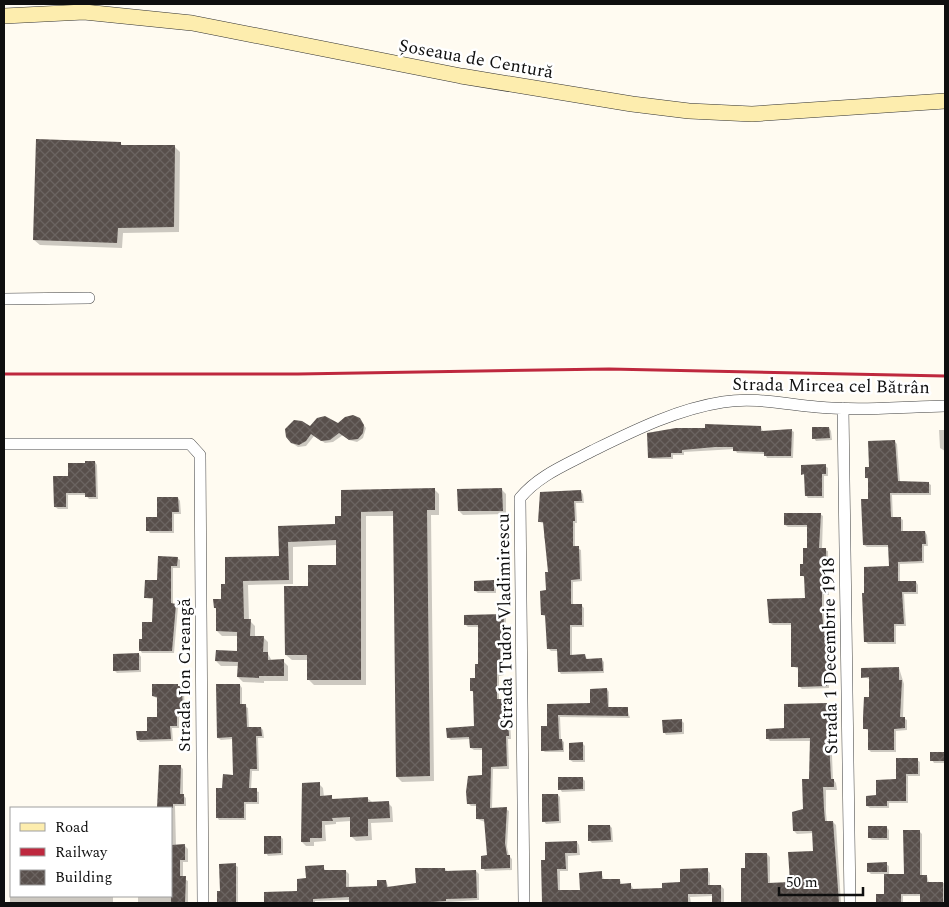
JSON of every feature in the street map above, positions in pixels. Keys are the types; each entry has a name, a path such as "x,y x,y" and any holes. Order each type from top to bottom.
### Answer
{"main road":[{"name":"Șoseaua de Centură","path":"4,16 84,12 192,23 461,76 632,104 689,111 752,114 945,101"}],"street":[{"path":"4,300 90,298"},
{"name":"Strada Mircea cel Bătrân","path":"687,410 717,403 743,400 843,408 945,406"},
{"name":"Strada 1 Decembrie 1918","path":"843,408 850,903"},
{"name":"Strada Tudor Vladimirescu","path":"524,903 520,498 530,486 548,474 611,442 687,410"},
{"name":"Strada Ion Creangă","path":"4,444 190,444 200,455 203,903"}],"building":[{"path":"36,139 121,142 121,145 175,145 174,227 118,228 117,243 33,240"},
{"path":"353,415 360,418 364,425 363,433 358,439 349,440 339,433 330,440 321,441 311,434 306,441 299,445 291,443 286,437 285,429 294,420 302,421 310,426 317,418 325,416 338,423 345,417"},
{"path":"705,424 761,426 761,431 792,429 791,456 764,456 764,452 733,451 733,447 715,447 682,450 682,453 671,453 671,457 648,458 647,433 676,428 705,428"},
{"path":"812,427 829,427 830,438 812,439"},
{"path":"895,440 898,481 929,482 929,493 890,493 891,517 901,517 901,531 925,531 926,544 922,544 922,561 898,562 898,581 916,581 916,592 902,592 904,624 894,624 894,642 864,642 862,593 864,593 864,567 889,566 888,545 863,545 861,499 868,499 868,478 865,478 865,467 869,467 868,441"},
{"path":"85,461 95,461 96,497 85,497 85,493 66,493 66,507 54,507 53,476 68,476 68,463 85,463"},
{"path":"826,464 826,474 822,474 822,496 805,496 804,474 801,475 801,465"},
{"path":"435,488 435,510 427,510 430,776 396,777 393,511 361,512 361,680 307,680 307,655 285,655 284,586 308,586 308,565 336,565 336,540 288,542 289,580 243,581 244,619 251,619 250,636 264,636 263,652 268,652 268,660 284,659 284,676 237,677 238,662 215,661 216,650 237,651 237,632 216,631 216,608 214,608 213,599 221,599 221,584 225,584 225,557 279,556 278,526 335,524 335,516 341,516 341,490"},
{"path":"502,488 503,511 458,511 457,489"},
{"path":"581,490 582,501 574,501 575,521 573,521 573,546 579,546 580,579 571,580 571,604 582,604 582,625 570,625 570,655 585,654 586,659 602,658 603,671 558,672 557,649 547,649 545,615 541,615 540,591 546,590 545,572 548,572 543,522 538,522 540,492"},
{"path":"157,497 178,497 179,512 172,512 172,531 146,531 146,517 157,517"},
{"path":"784,513 821,513 819,548 826,548 827,593 822,593 822,614 824,632 828,632 829,666 827,666 827,686 798,687 798,667 791,667 791,623 769,623 767,599 805,598 804,576 800,576 800,564 803,564 803,548 807,548 807,525 784,525"},
{"path":"158,556 178,557 177,566 171,566 171,603 176,604 172,651 139,651 139,639 142,639 142,622 152,622 153,598 144,598 145,580 157,580"},
{"path":"494,580 494,591 474,591 474,581"},
{"path":"504,614 503,636 500,637 501,673 497,673 497,699 507,699 509,736 506,736 507,766 491,767 490,808 507,807 505,843 507,855 510,855 510,868 481,869 481,856 487,855 484,819 476,819 476,804 467,804 466,792 468,776 482,775 482,748 470,748 469,737 447,738 446,728 474,726 473,691 470,691 470,678 475,678 475,664 478,664 478,625 464,625 464,615"},
{"path":"139,653 139,670 113,671 113,654"},
{"path":"899,667 899,680 902,680 900,717 905,717 905,728 894,729 894,750 868,750 868,729 863,729 863,717 864,697 869,697 869,677 861,678 861,668"},
{"path":"152,684 178,684 178,686 182,686 183,716 177,715 177,726 170,726 171,739 137,740 136,731 147,731 147,717 157,717 157,697 152,696"},
{"path":"216,684 240,684 240,704 246,704 247,727 261,727 262,736 256,736 257,769 250,769 249,788 257,788 257,802 244,802 244,818 216,818 216,788 222,788 223,774 233,775 232,737 217,738"},
{"path":"607,688 608,707 628,707 628,716 558,715 559,739 562,739 563,750 541,751 541,726 547,726 547,704 590,703 590,689"},
{"path":"827,703 831,779 834,779 834,787 823,787 824,809 825,821 833,821 839,903 741,902 741,868 745,868 745,853 767,853 768,883 790,882 788,852 813,851 812,831 793,831 792,812 803,809 802,779 809,779 810,738 766,739 766,729 784,728 784,704"},
{"path":"682,719 682,732 663,733 662,720"},
{"path":"583,742 583,760 569,760 569,743"},
{"path":"930,752 945,752 945,761 930,761"},
{"path":"896,758 918,758 918,774 906,774 906,801 887,801 887,806 866,806 866,796 876,795 876,780 896,779"},
{"path":"159,765 181,765 180,794 184,794 184,804 173,804 173,808 157,807"},
{"path":"558,777 583,777 583,789 558,790"},
{"path":"320,782 320,796 332,795 332,799 368,797 368,802 389,801 390,818 368,819 368,836 350,837 350,817 332,818 333,821 322,821 322,838 310,838 310,842 301,842 302,783"},
{"path":"542,794 558,794 559,821 542,822"},
{"path":"588,825 610,825 611,840 588,841"},
{"path":"868,826 887,826 887,838 868,838"},
{"path":"903,830 920,830 920,875 927,875 927,882 943,882 943,903 920,903 920,894 901,894 901,903 876,903 876,894 884,894 884,874 904,874"},
{"path":"264,836 281,836 281,853 264,854"},
{"path":"577,841 577,853 565,853 566,869 557,869 558,890 580,890 579,873 602,871 602,879 620,879 620,884 631,883 631,889 662,888 662,883 680,882 680,869 708,868 708,885 721,885 721,903 712,903 712,894 688,894 688,903 542,903 541,860 545,860 545,842"},
{"path":"185,844 185,860 180,860 180,876 186,876 185,903 171,903 172,845"},
{"path":"887,862 887,872 867,872 867,863"},
{"path":"236,863 236,903 217,903 217,891 220,891 219,864"},
{"path":"324,865 324,870 346,870 346,887 377,886 377,880 386,880 387,887 416,883 415,868 445,868 445,871 476,870 477,898 415,903 349,903 349,897 313,899 313,903 264,903 264,892 297,891 297,879 306,878 305,866"}],"railway":[{"path":"4,374 298,374 609,369 945,376"}]}
